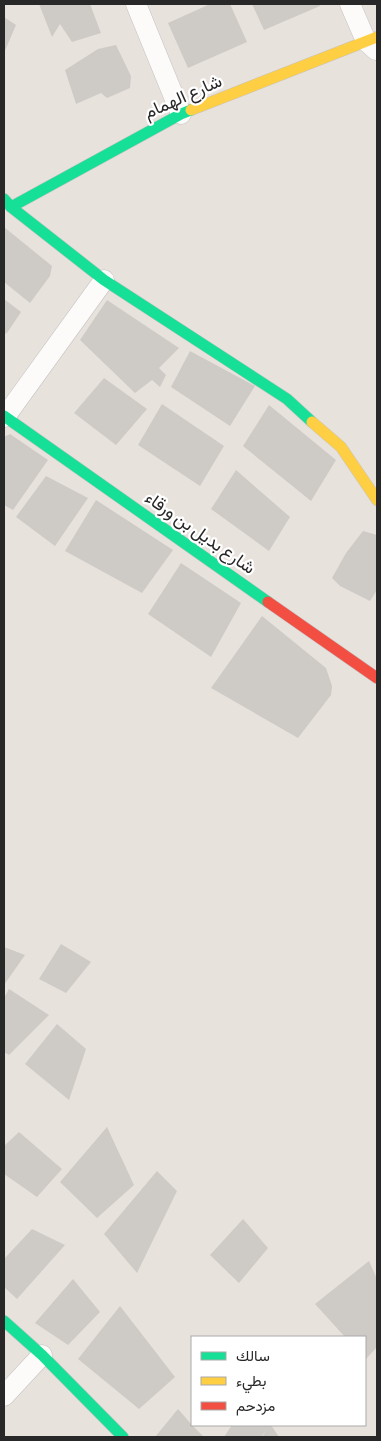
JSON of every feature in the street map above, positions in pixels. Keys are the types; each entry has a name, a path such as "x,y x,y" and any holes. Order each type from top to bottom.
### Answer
{"street":[{"path":"136,4 181,114"},
{"path":"350,4 374,44"},
{"name":"شارع الهمام","path":"7,203 181,114 374,44"},
{"path":"7,203 104,280 287,399 306,414 341,447 377,500"},
{"path":"5,417 104,280"},
{"name":"شارع بديل بن ورقاء","path":"5,417 377,678"},
{"path":"4,1321 42,1355 123,1437"},
{"path":"4,1396 42,1355"}],"building":[{"path":"39,4 90,4 101,33 72,42 60,24 52,37"},
{"path":"210,4 230,4 247,42 188,68 168,23"},
{"path":"252,4 319,4 320,6 264,30"},
{"path":"4,17 16,25 4,53"},
{"path":"116,45 131,76 130,88 107,98 101,93 76,104 65,70 98,49"},
{"path":"4,227 52,266 50,276 30,303 4,282"},
{"path":"4,299 21,312 7,333 4,334"},
{"path":"107,300 179,348 159,368 166,375 160,387 152,380 135,393 80,340"},
{"path":"190,351 255,386 230,426 171,387"},
{"path":"104,378 147,409 116,445 74,413"},
{"path":"162,404 224,446 200,486 138,445"},
{"path":"269,405 336,460 311,501 243,446"},
{"path":"10,434 48,460 13,510 4,505 4,437"},
{"path":"236,470 290,517 269,551 211,509"},
{"path":"46,476 88,498 55,546 16,517"},
{"path":"96,500 173,550 142,593 65,551"},
{"path":"363,531 377,535 377,590 370,601 340,586 332,578 346,553"},
{"path":"181,563 241,603 211,657 148,614"},
{"path":"262,616 326,668 332,686 331,695 298,738 211,688"},
{"path":"61,944 91,962 66,993 39,979"},
{"path":"4,947 25,955 4,985"},
{"path":"9,989 49,1015 9,1055 4,1052 4,998"},
{"path":"57,1024 86,1049 69,1100 25,1064"},
{"path":"107,1127 134,1185 97,1218 60,1182"},
{"path":"19,1132 62,1169 37,1197 4,1174 4,1146"},
{"path":"157,1171 177,1191 137,1273 104,1234"},
{"path":"243,1219 268,1248 239,1283 210,1255"},
{"path":"32,1229 65,1245 17,1299 4,1287 4,1259"},
{"path":"369,1261 377,1279 377,1347 366,1359 366,1336 344,1336 315,1304"},
{"path":"73,1279 100,1312 68,1345 35,1323"},
{"path":"120,1306 175,1377 139,1409 78,1359"},
{"path":"178,1409 191,1426 204,1437 155,1437"},
{"path":"231,1426 272,1426 279,1437 262,1437 266,1430 261,1437 224,1437"}],"traffic: fast":[{"path":"11,207 191,110"},
{"path":"4,199 11,207 104,280 287,399 312,422"},
{"path":"4,416 268,602"},
{"path":"4,1321 42,1355 123,1437"}],"traffic: slow":[{"path":"191,110 377,37"},
{"path":"312,422 341,447 377,500"}],"traffic: jam":[{"path":"268,602 377,678"}]}
